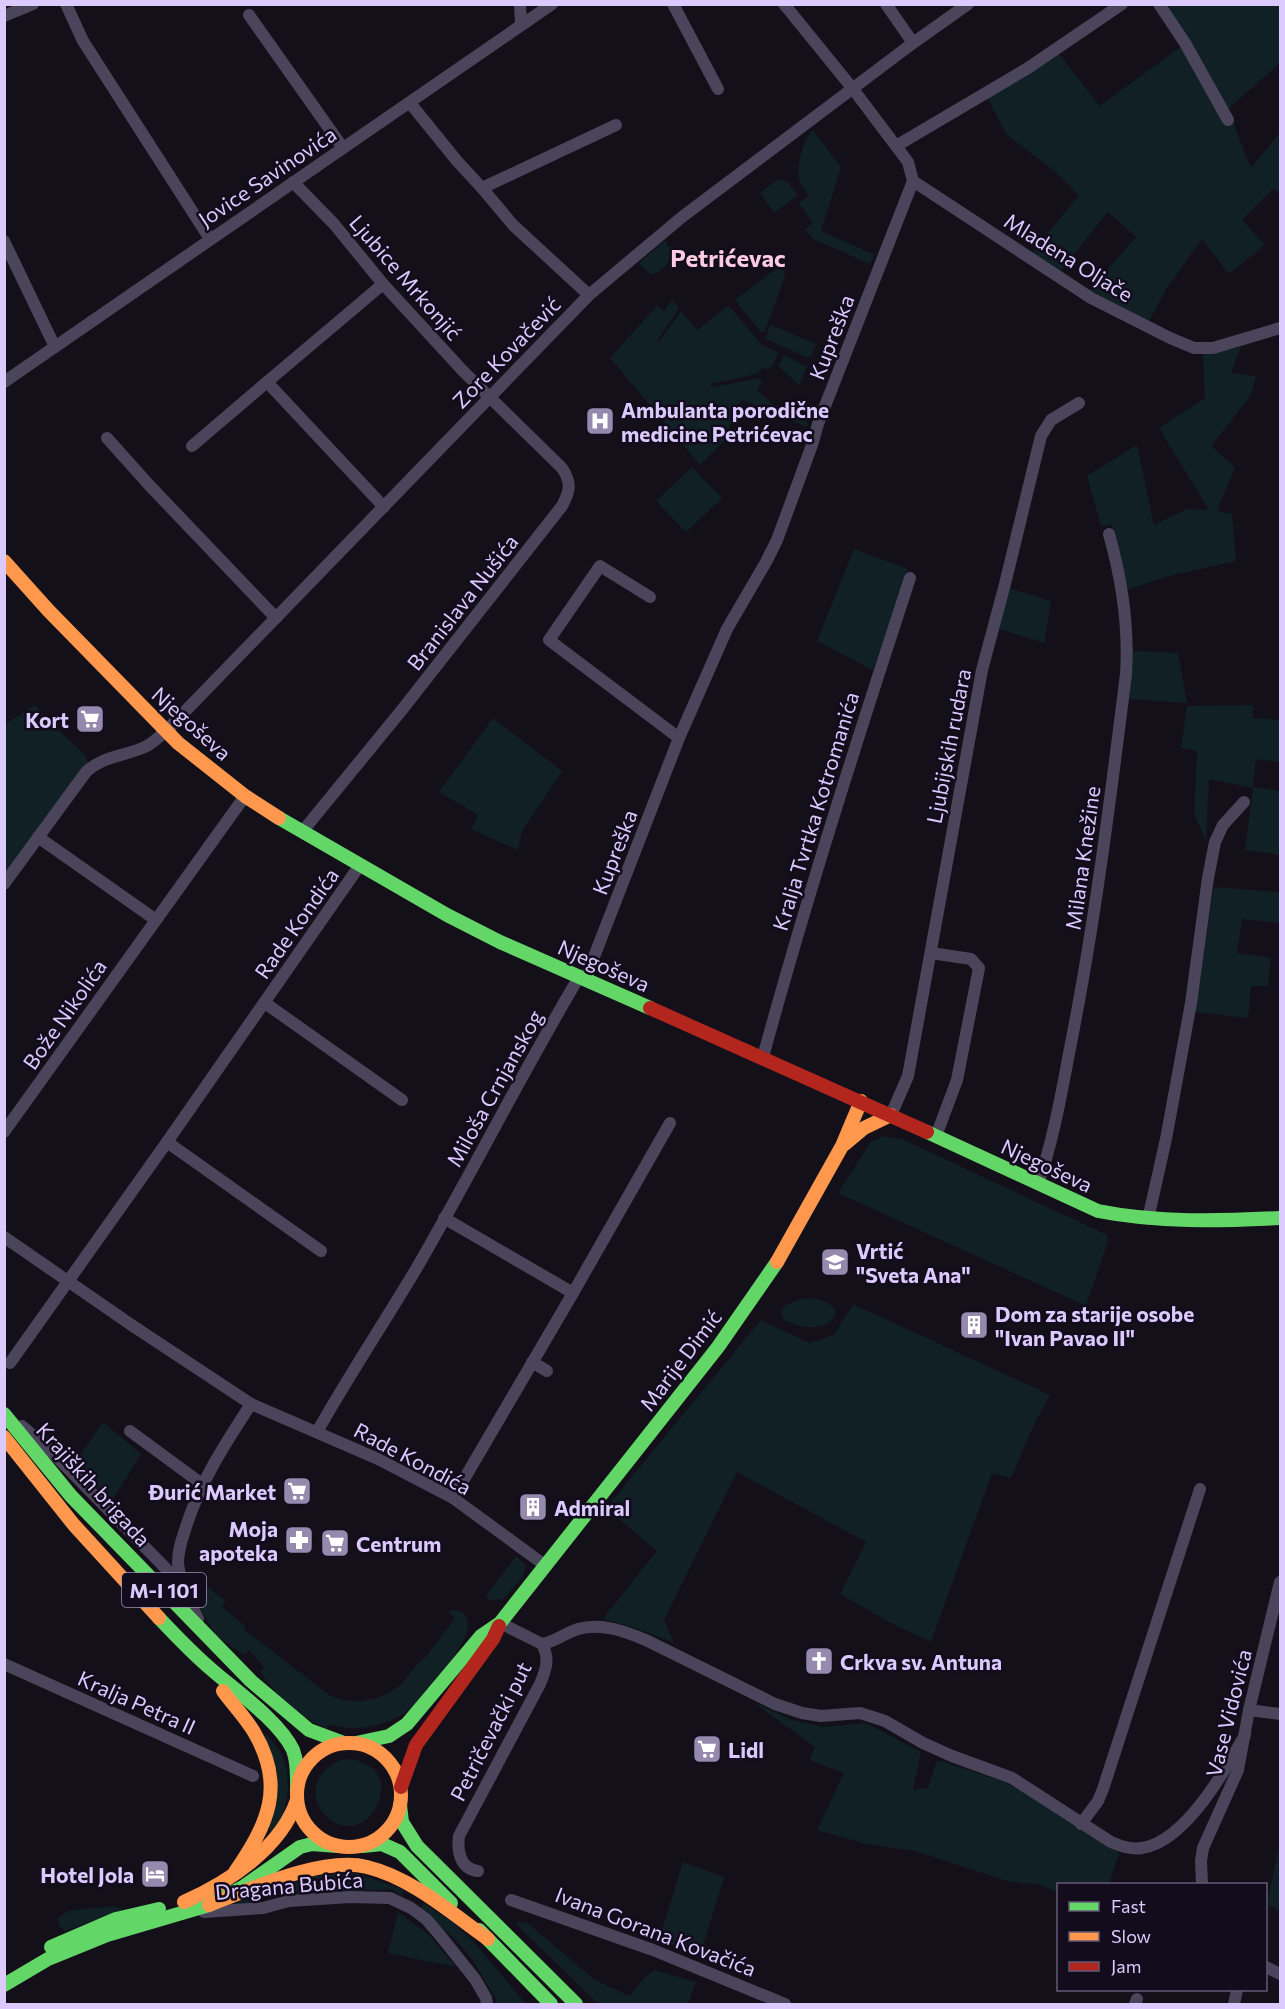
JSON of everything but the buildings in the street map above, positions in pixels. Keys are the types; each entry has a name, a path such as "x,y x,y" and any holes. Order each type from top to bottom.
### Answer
{"main road":[{"name":"Njegoševa","path":"4,561 48,610 166,731 212,771 302,832 447,915 500,942 861,1101 1098,1211 1148,1219 1281,1218"},
{"name":"Marije Dimić","path":"401,1787 416,1745 493,1639 500,1623 718,1347 780,1256 842,1146 861,1101"},
{"path":"842,1146 864,1128 891,1115"},
{"name":"Krajiških brigada","path":"4,1413 71,1496 251,1681 309,1730 350,1743"},
{"name":"Krajiških brigada","path":"4,1437 37,1482 132,1588 203,1661 272,1725 290,1746 297,1767 297,1796"},
{"name":"Marije Dimić","path":"350,1743 389,1736 407,1724 481,1636 500,1623"},
{"path":"203,1661 227,1698 254,1731 264,1752 271,1776 271,1802 267,1819 251,1850 235,1872"},
{"path":"4,1971 95,1927 176,1905 199,1896 235,1872 280,1832 292,1814 300,1777 306,1764 323,1750 350,1743"},
{"name":"M-I 101","path":"350,1743 377,1750 386,1757 393,1766 401,1787 398,1814 386,1831 370,1843 360,1846"},
{"name":"M-I 101","path":"297,1796 302,1818 307,1827 323,1840 337,1846 382,1844 400,1852 551,2004"},
{"name":"M-I 101","path":"400,1804 402,1822 417,1846 576,2004"},
{"path":"212,1908 300,1847 312,1844 337,1846"},
{"path":"4,1985 48,1959 107,1935 188,1911 212,1908 256,1887 312,1869 344,1864 378,1870 412,1888 488,1939"}],"street":[{"path":"4,16 33,4"},
{"path":"66,4 82,41 210,239"},
{"path":"519,4 521,24"},
{"name":"Jovice Savinovića","path":"4,382 552,4"},
{"path":"673,4 718,89"},
{"path":"784,4 853,89 908,162 913,181"},
{"path":"886,4 913,43"},
{"name":"Zore Kovačević","path":"4,884 80,779 92,766 116,755 147,746 166,731 589,295 682,217 968,4"},
{"path":"896,146 1038,62 1122,4"},
{"path":"1159,4 1185,43 1228,120"},
{"path":"249,15 343,148"},
{"path":"410,103 513,225 589,295"},
{"path":"482,189 616,125"},
{"name":"Mladena Oljače","path":"913,181 1091,298 1194,348 1213,348 1281,328"},
{"name":"Kupreška","path":"582,978 679,738 727,629 777,540 822,414 913,181"},
{"name":"Ljubice Mrkonjić","path":"293,182 333,224 382,284 490,398"},
{"path":"4,241 55,347"},
{"path":"192,446 382,284"},
{"path":"267,382 384,507"},
{"name":"Branislava Nušića","path":"302,832 460,637 562,506 567,496 570,488 569,481 562,468 490,398"},
{"name":"Ljubijskih rudara","path":"891,1115 908,1076 982,670 1041,436 1051,420 1079,403"},
{"path":"107,438 276,618"},
{"name":"Milana Knežine","path":"1038,1184 1062,1088 1083,984 1101,872 1126,674 1127,648 1122,589 1109,534"},
{"path":"650,597 600,566 549,640 679,738"},
{"name":"Kralja Tvrtka Kotromanića","path":"763,1057 793,946 910,578"},
{"name":"Bože Nikolića","path":"4,1132 245,795"},
{"path":"1148,1219 1168,1130 1191,1003 1215,842 1223,825 1244,802"},
{"path":"38,837 156,920"},
{"name":"Rade Kondića","path":"10,1363 360,865"},
{"path":"931,953 971,959 979,968 957,1080 936,1136"},
{"name":"Miloša Crnjanskog","path":"317,1432 344,1383 418,1264 582,978"},
{"name":"Rade Kondića","path":"265,1003 402,1100"},
{"path":"453,1498 670,1123"},
{"path":"167,1142 321,1251"},
{"path":"444,1218 573,1293"},
{"path":"4,1237 69,1281"},
{"name":"Rade Kondića","path":"69,1281 251,1404 378,1459 453,1498 546,1566"},
{"path":"532,1362 547,1371"},
{"path":"204,1631 183,1586 178,1564 178,1549 202,1484 251,1404"},
{"path":"4,1413 47,1447 183,1586"},
{"path":"130,1431 202,1484"},
{"path":"1081,1824 1098,1801 1103,1789 1200,1489"},
{"path":"150,1553 167,1554 178,1549"},
{"name":"Vase Vidovića","path":"1202,1883 1200,1861 1203,1848 1238,1770 1249,1710 1281,1582"},
{"name":"Petričevački put","path":"478,1871 467,1866 458,1855 459,1836 540,1684 547,1659 543,1644 500,1623"},
{"path":"543,1644 555,1641 579,1629 609,1628 632,1634 775,1704 821,1716 860,1713 885,1721 923,1743 1012,1778 1081,1824 1111,1842 1128,1848 1144,1848 1159,1842 1177,1828 1217,1785 1245,1735"},
{"name":"Kralja Petra II","path":"4,1664 253,1776"},
{"path":"1249,1710 1281,1714"},
{"name":"Dragana Bubića","path":"212,1908 272,1907 289,1901 350,1897 390,1898 411,1908 426,1919 476,1979 487,2004"},
{"name":"Ivana Gorana Kovačića","path":"511,1900 653,1950 785,2004"},
{"path":"1267,1967 1281,1974"}],"shaded area":[{"path":"1167,5 1280,5 1280,63 1227,110"},
{"path":"1183,45 1232,120 1251,168 1280,132 1280,194 1274,188 1242,220 1265,245 1229,274 1202,239 1167,288 1149,321 1089,291 1136,237 1108,212 1060,272 1032,253 1079,195 1057,173 1006,134 987,97 1058,53 1100,106"},
{"path":"813,130 841,167 821,231 875,255 870,264 813,239 805,229 813,223 799,203 809,195 798,174 801,153"},
{"path":"775,181 788,182 798,195 774,213 760,193"},
{"path":"666,240 667,246 673,247 674,251 662,270 650,274 639,263"},
{"path":"779,267 784,270 785,276 765,331 761,332 735,300"},
{"path":"672,300 679,308 657,341 659,342 681,311 697,330 726,307 730,307 761,344 779,353 767,370 763,367 756,374 710,384 714,387 760,378 762,383 757,390 786,416 792,411 800,414 807,422 807,427 743,400 738,404 724,441 700,465 610,358 657,306 664,311"},
{"path":"771,325 816,344 811,357 806,357 766,339"},
{"path":"1241,347 1231,373 1256,376 1251,395 1211,446 1235,467 1217,511 1232,514 1236,561 1173,575 1125,590 1123,569 1112,525 1101,526 1087,476 1137,445 1154,525 1187,509 1209,510 1159,428 1205,398 1203,355"},
{"path":"784,355 807,367 799,385 778,366"},
{"path":"692,467 722,498 686,532 656,501"},
{"path":"854,549 908,569 873,670 817,641"},
{"path":"1009,588 1051,601 1044,643 999,629"},
{"path":"1133,651 1178,653 1187,703 1129,699"},
{"path":"35,705 84,754 89,763 5,874 5,724"},
{"path":"1253,705 1253,718 1280,720 1280,762 1256,759 1253,787 1280,791 1280,855 1245,850 1253,788 1209,779 1206,841 1194,814 1197,751 1181,748 1187,706"},
{"path":"493,718 562,771 522,831 518,850 471,829 478,815 439,792"},
{"path":"1214,887 1280,892 1280,923 1242,919 1237,953 1271,958 1268,986 1251,986 1248,1018 1195,1012"},
{"path":"883,1136 904,1140 1107,1235 1108,1241 1086,1306 838,1193 870,1143"},
{"path":"812,1298 829,1304 834,1309 836,1312 833,1319 821,1326 805,1327 783,1319 781,1311 787,1305"},
{"path":"853,1304 1050,1395 1011,1478 992,1473 931,1642 889,1622 840,1594 866,1542 737,1472 664,1620 674,1643 642,1630 603,1619 657,1551 606,1508 761,1320 809,1343 834,1335"},
{"path":"103,1422 141,1454 111,1502 74,1464"},
{"path":"516,1556 526,1566 523,1576 503,1599 490,1600 486,1596"},
{"path":"194,1577 226,1601 221,1606 244,1625 245,1630 329,1695 347,1700 375,1699 400,1685 426,1657 455,1618 449,1613 451,1610 464,1614 468,1622 467,1631 463,1642 448,1664 406,1712 385,1723 367,1727 348,1728 330,1724 326,1729 287,1707 260,1672 264,1667 249,1650 244,1655 216,1636 189,1589 189,1581"},
{"path":"753,1702 792,1720 824,1727 866,1723 921,1752 913,1790 928,1788 937,1760 996,1779 1021,1790 1119,1853 1109,1883 1057,1883 1057,1892 1037,1884 1010,1882 915,1851 866,1844 817,1830 844,1773 809,1760 815,1747"},
{"path":"265,1733 280,1751 287,1769 288,1790 283,1818 272,1835 268,1824"},
{"path":"346,1759 367,1765 378,1776 381,1790 378,1805 369,1817 356,1825 341,1825 325,1815 316,1798 318,1781 322,1774 337,1762"},
{"path":"1280,1842 1280,1911 1267,1904"},
{"path":"683,1862 724,1877 700,1956 659,1940"},
{"path":"356,1873 405,1890 401,1895 393,1889 296,1894 295,1887 288,1885 257,1902 222,1908 310,1876"},
{"path":"424,1903 452,1922 474,1942 526,2004 497,2004 472,1959 456,1940 420,1908"},
{"path":"114,1906 123,1910 65,1931 59,1926 58,1918 68,1911"},
{"path":"398,1912 428,1934 456,1967 388,1953"},
{"path":"526,1922 595,1980 630,1996 645,1977 654,1970 696,1982 688,2004 598,2004 515,1923"}],"traffic: fast":[{"path":"279,818 447,915 500,942 650,1008"},
{"path":"927,1132 1098,1211 1166,1219 1280,1218"},
{"path":"356,1743 389,1736 407,1724 481,1636 500,1623 718,1347 777,1262"},
{"path":"4,1414 71,1496 251,1681 309,1730 344,1743"},
{"path":"159,1618 198,1658 278,1728 295,1755 297,1791"},
{"path":"400,1805 402,1822 417,1846 576,2004"},
{"path":"4,1985 48,1959 107,1935 209,1905 243,1887 300,1847 312,1844 337,1846"},
{"path":"363,1846 382,1844 400,1852 451,1903"},
{"path":"51,1947 116,1919 159,1909"},
{"path":"479,1930 551,2004"}],"traffic: slow":[{"path":"4,561 48,610 178,743 245,796 279,818"},
{"path":"777,1262 842,1146 861,1101"},
{"path":"845,1144 864,1128 891,1115"},
{"path":"4,1437 74,1525 159,1618"},
{"path":"223,1691 254,1732 264,1752 271,1787 264,1821 235,1872"},
{"path":"349,1743 369,1747 386,1758 397,1775 401,1795 397,1815 386,1832 369,1843 349,1847 329,1843 312,1832 301,1815 297,1795 301,1775 312,1758 329,1747 349,1743"},
{"path":"184,1902 235,1874 251,1862 279,1833 297,1800"},
{"path":"209,1905 266,1883 309,1870 349,1865 367,1867 400,1879 430,1897 488,1939"}],"traffic: jam":[{"path":"650,1008 927,1132"},
{"path":"401,1787 416,1745 493,1639 499,1626"}],"place":[{"name":"Ambulanta porodične medicine Petrićevac","path":"600,421"},
{"name":"Kort","path":"90,719"},
{"name":"Vrtić \"Sveta Ana\"","path":"835,1262"},
{"name":"Dom za starije osobe \"Ivan Pavao II\"","path":"974,1325"},
{"name":"Đurić Market","path":"297,1491"},
{"name":"Admiral","path":"533,1507"},
{"name":"Moja apoteka","path":"299,1540"},
{"name":"Centrum","path":"335,1543"},
{"name":"Crkva sv. Antuna","path":"819,1661"},
{"name":"Lidl","path":"707,1749"},
{"name":"Hotel Jola","path":"155,1874"}],"district":[{"name":"Petrićevac","path":"728,257"}]}
